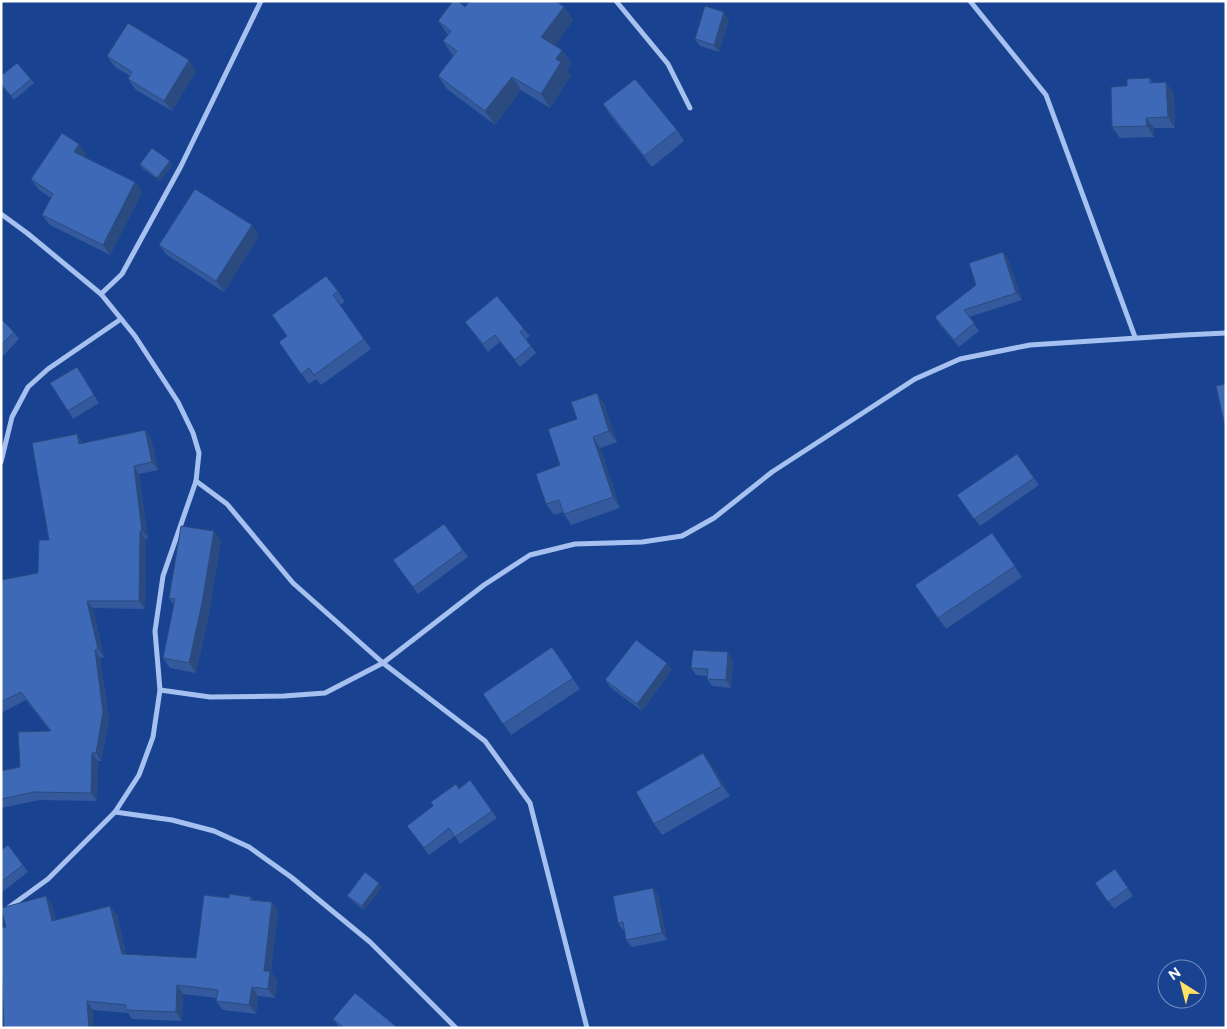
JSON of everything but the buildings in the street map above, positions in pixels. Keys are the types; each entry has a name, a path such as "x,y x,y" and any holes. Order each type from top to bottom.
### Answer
{"street":[{"path":"101,294 122,274 181,166 261,1"},
{"path":"616,1 668,64 690,108"},
{"path":"970,1 1046,95 1135,338"},
{"path":"1,214 35,239 101,294 135,336 178,402 193,433 199,453 196,481 163,576 154,631 160,690 153,737 139,775 115,812 48,879 1,913"},
{"path":"1,462 12,417 28,387 48,369 121,319"},
{"path":"160,690 210,697 284,696 325,692 383,663 484,585 530,555 575,544 642,542 682,536 714,518 772,472 914,379 960,359 1030,345 1226,333"},
{"path":"196,481 227,504 293,583 383,663 485,741 530,803 587,1028"},
{"path":"115,812 172,820 214,832 249,846 291,877 370,942 456,1028"}]}
